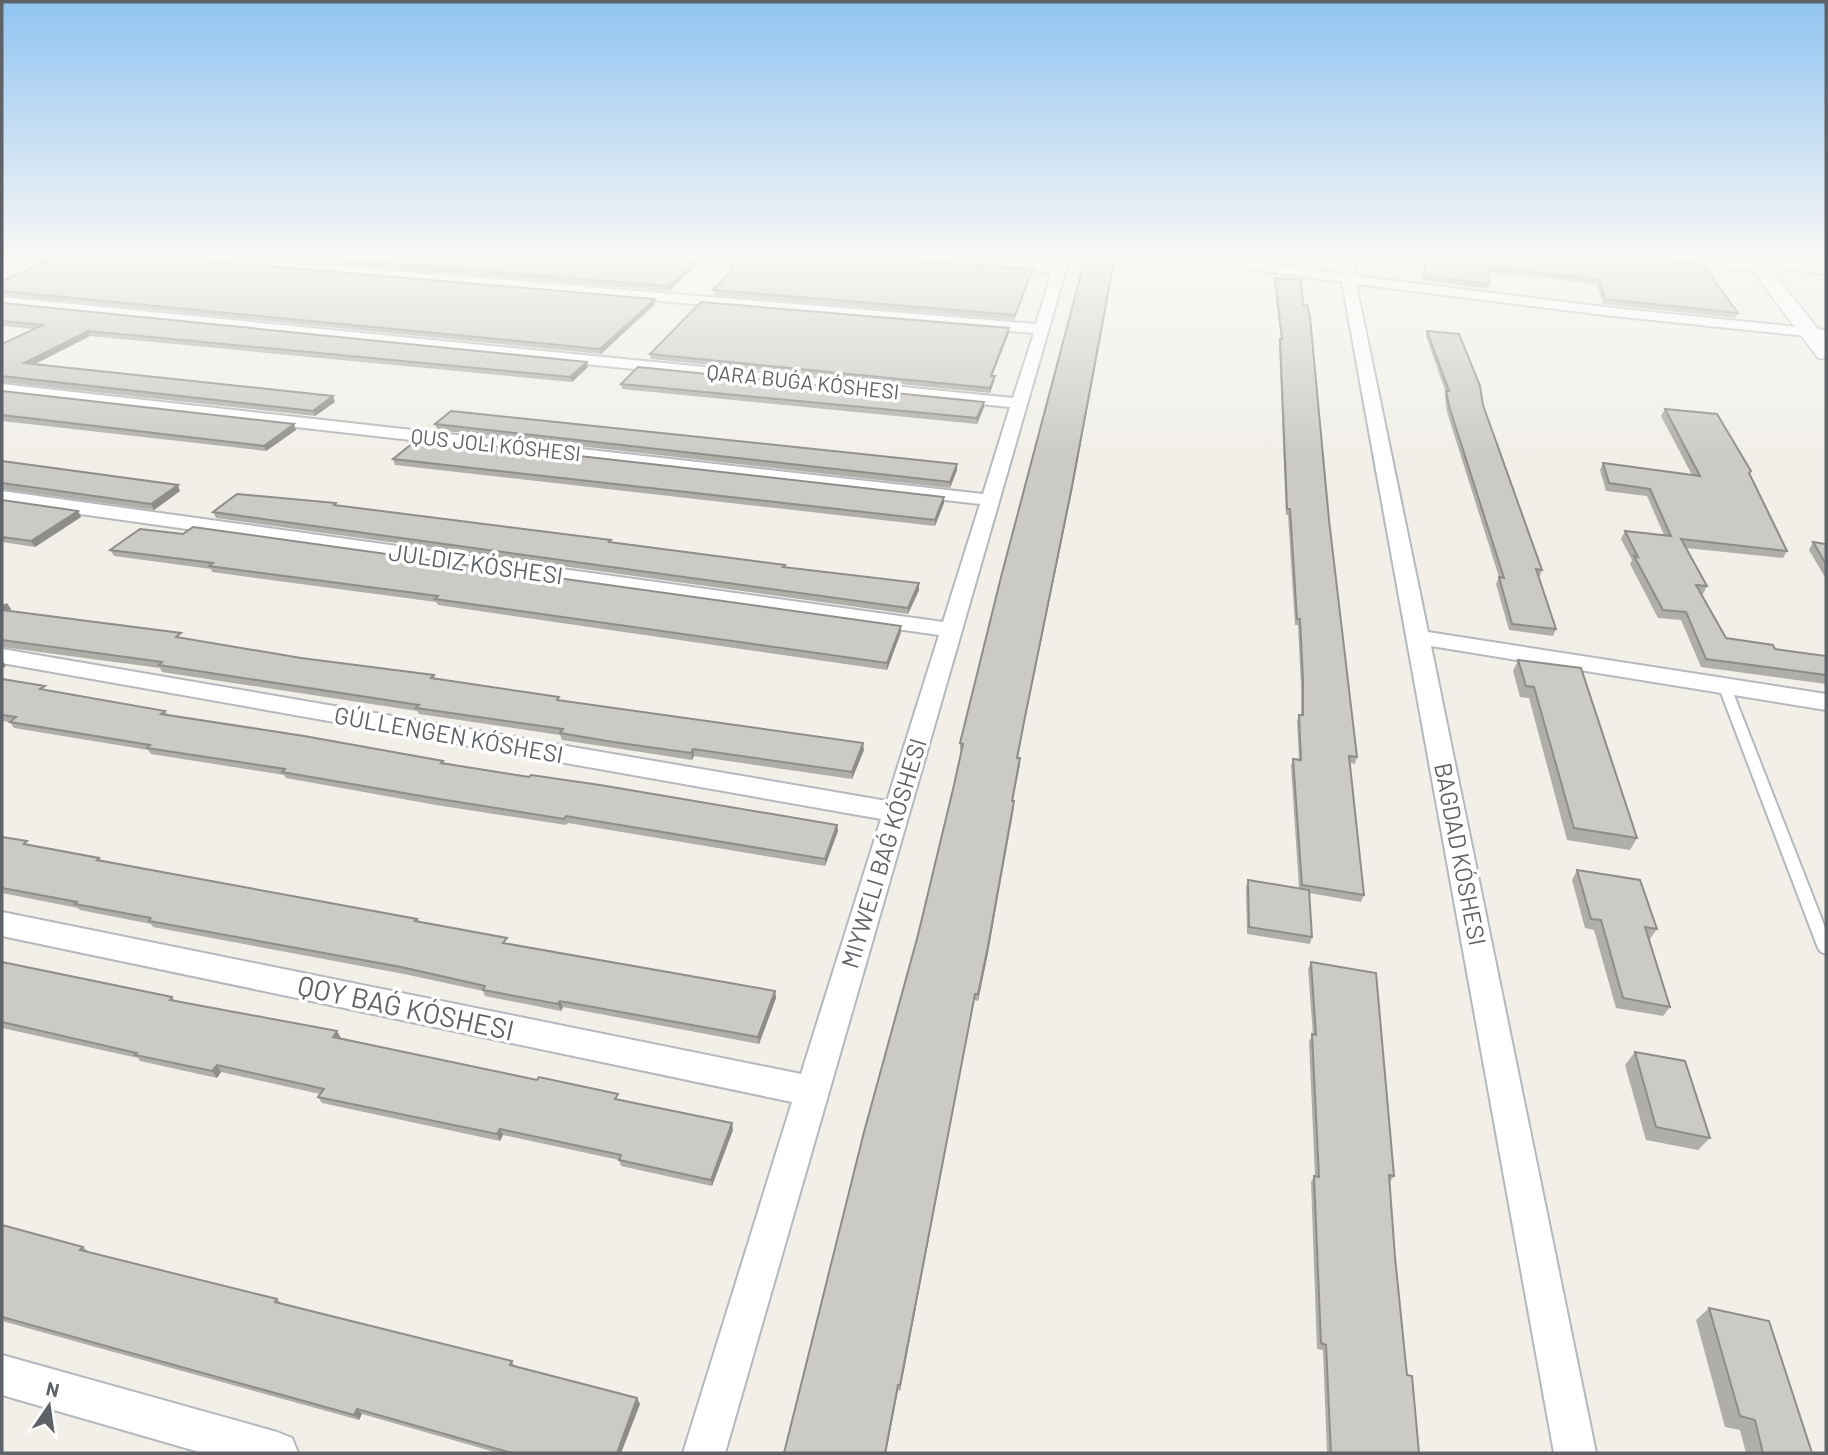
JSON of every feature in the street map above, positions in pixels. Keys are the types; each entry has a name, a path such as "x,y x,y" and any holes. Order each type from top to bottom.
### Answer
{"main road":[{"path":"1818,333 1826,353"}],"street":[{"name":"QARA BUǴA KÓSHESI","path":"220,323 1019,403"},
{"path":"969,323 1042,329"},
{"name":"MIYWELI BAǴ KÓSHESI","path":"704,1453 1044,323"},
{"name":"BAGDAD KÓSHESI","path":"1359,323 1575,1453"},
{"path":"1719,323 1818,333"},
{"path":"2,389 990,500"},
{"path":"2,497 950,629"},
{"path":"1419,637 1826,702"},
{"name":"GÚLLENGEN KÓSHESI","path":"2,656 895,812"},
{"name":"QOY BAǴ KÓSHESI","path":"2,924 811,1091"},
{"path":"2,1375 277,1453"}],"lane":[{"path":"1724,685 1826,948"}],"building":[{"path":"21,323 199,323 587,362 570,377 88,331 24,363 333,396 313,411 2,376 2,344 43,325"},
{"path":"331,323 629,323 600,349"},
{"path":"681,323 949,323 1009,328 991,376 995,376 990,388 650,354"},
{"path":"1068,323 1102,323 1017,758 1020,758 1014,801 988,946 978,994 975,994 885,1453 784,1453 864,1132 918,935 963,744 960,743"},
{"path":"1280,323 1311,323 1329,520 1357,757 1349,756 1364,895 1302,885 1293,759 1301,760 1299,715 1303,715 1303,680 1290,509 1287,509"},
{"path":"1427,331 1459,334 1480,386 1483,405 1542,570 1536,569 1556,629 1512,624 1499,577 1504,578 1449,406 1446,391 1449,391"},
{"path":"638,367 984,402 977,418 621,384"},
{"path":"2,391 294,424 264,446 2,415"},
{"path":"1665,409 1717,414 1751,471 1749,473 1787,551 1681,539 1707,586 1696,585 1726,638 1773,645 1775,649 1826,656 1826,675 1706,659 1686,612 1663,610 1634,556 1638,557 1625,531 1671,536 1650,489 1609,483 1603,463 1700,476"},
{"path":"451,411 957,464 950,482 435,424"},
{"path":"419,438 944,497 935,520 393,459"},
{"path":"2,461 178,485 151,504 2,483"},
{"path":"237,494 336,503 334,505 611,540 609,542 785,565 783,567 919,583 908,608 213,512"},
{"path":"2,500 78,511 31,541 2,537"},
{"path":"193,527 901,626 887,663 110,550 140,529 183,534"},
{"path":"1813,542 1826,544 1826,564"},
{"path":"2,610 181,633 176,637 301,658 434,675 431,678 559,697 557,700 863,743 852,772 693,749 691,753 613,742 560,733 563,729 416,708 419,705 159,665 162,662 2,640"},
{"path":"1518,660 1581,668 1637,838 1574,828 1534,687 1526,686"},
{"path":"2,679 45,686 40,689 165,711 161,714 304,736 443,761 441,763 600,785 837,825 825,859 282,772 285,769 147,748 150,745 10,722 16,717 2,715"},
{"path":"2,837 27,841 24,844 99,858 97,860 507,938 503,943 775,991 758,1037 560,1001 558,1004 483,990 485,986 401,967 149,921 151,918 2,888"},
{"path":"1577,870 1640,880 1657,929 1645,927 1670,1007 1623,998 1601,920 1591,919"},
{"path":"1248,880 1309,890 1312,937 1249,927"},
{"path":"2,962 172,997 170,1000 337,1031 333,1037 537,1080 539,1077 618,1094 615,1099 732,1123 711,1180 619,1160 621,1155 500,1129 497,1134 318,1097 324,1089 217,1065 212,1071 135,1055 137,1053 2,1022"},
{"path":"1311,962 1376,973 1394,1176 1389,1175 1395,1257 1407,1375 1412,1376 1419,1453 1331,1453 1326,1345 1321,1343 1314,1176 1319,1177 1312,1034 1316,1035"},
{"path":"1635,1052 1685,1061 1710,1138 1656,1127"},
{"path":"2,1225 83,1247 80,1250 512,1361 510,1365 637,1398 617,1453 512,1453 357,1409 354,1415 2,1317"},
{"path":"1709,1308 1769,1321 1812,1453 1763,1453 1755,1420 1740,1416"}]}
